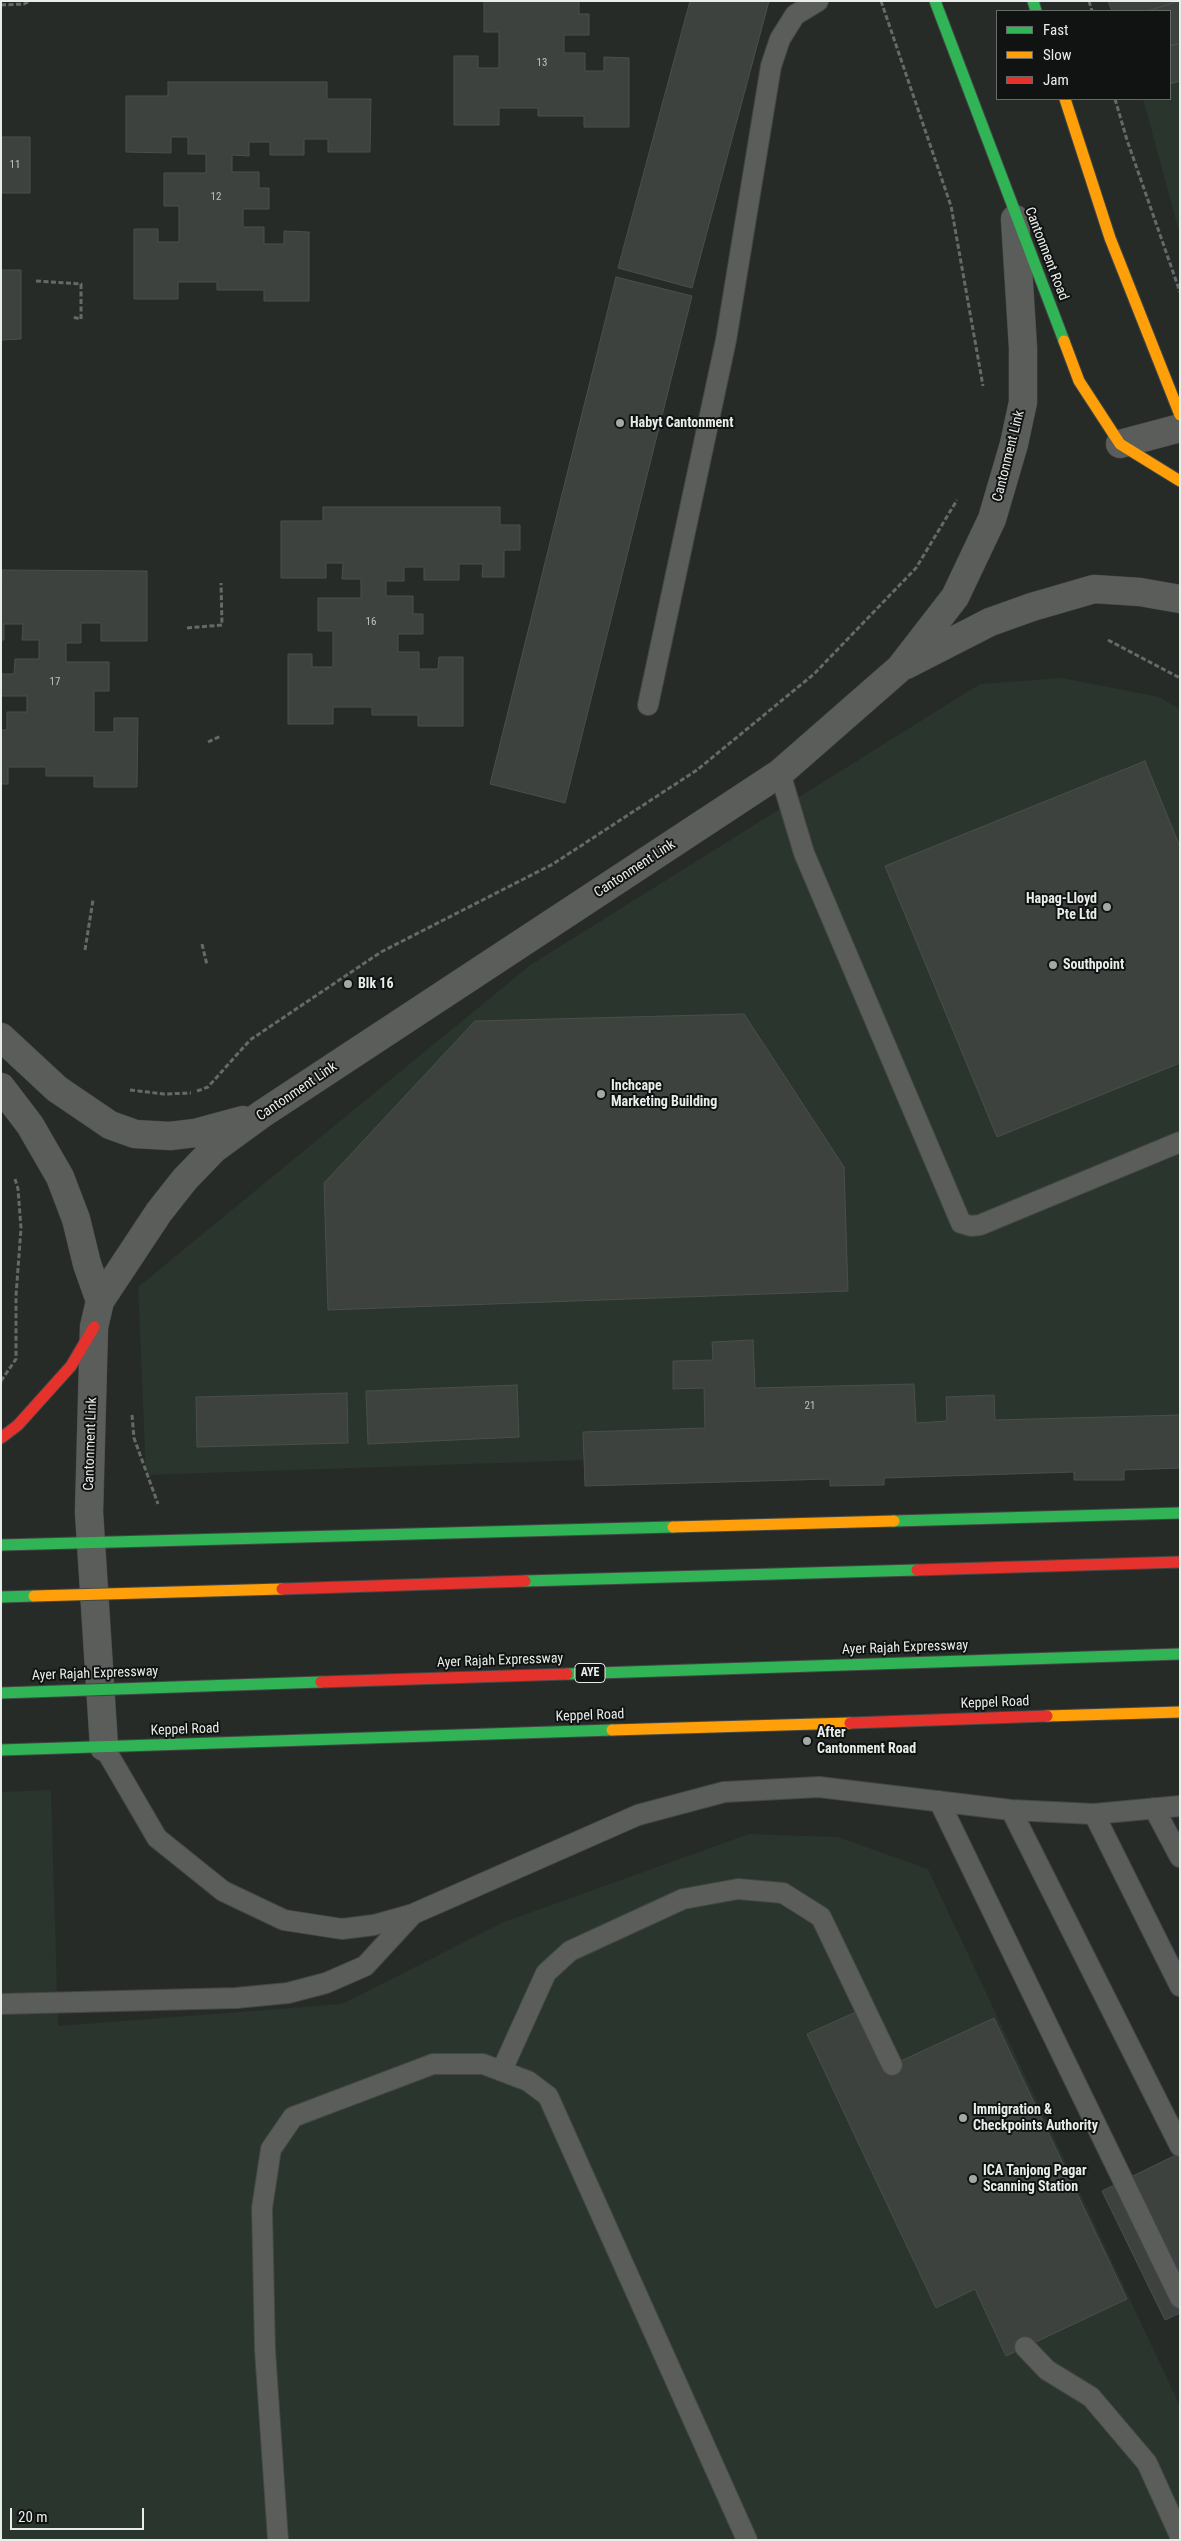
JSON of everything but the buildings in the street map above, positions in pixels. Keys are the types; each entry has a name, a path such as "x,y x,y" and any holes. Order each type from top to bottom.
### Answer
{"main road":[{"name":"Cantonment Road","path":"935,1 1015,218 1079,381 1120,444 1180,481"},
{"path":"1065,100 1110,238 1180,415"},
{"path":"1,1438 18,1425 71,1366 94,1327"},
{"path":"1,1544 177,1541 1180,1513"},
{"path":"1,1597 1180,1562"},
{"name":"Ayer Rajah Expressway","path":"1,1692 1180,1654"},
{"name":"Keppel Road","path":"1,1750 1180,1712"}],"street":[{"name":"Cantonment Link","path":"104,1747 89,1512 94,1327 100,1301 134,1246 185,1179 214,1149 262,1114 780,772 900,668 955,597 992,519 1014,444 1023,402 1023,348 1015,218"},
{"path":"1120,444 1180,428"},
{"name":"Cantonment Link","path":"900,668 990,622 1032,607 1094,589 1140,592 1180,600"},
{"path":"1,1037 75,1103 110,1125 135,1134 170,1136 195,1133 262,1114"},
{"path":"1,1086 30,1125 60,1177 76,1219 86,1264 100,1301"}],"lane":[{"path":"648,705 726,340 771,66 780,39 795,15 818,1"},
{"path":"780,772 804,853 961,1224 980,1225 1180,1142"},
{"path":"104,1747 157,1838 223,1891 284,1920 342,1929 374,1925 413,1914 638,1815 724,1792 818,1787 1011,1810 1094,1814 1180,1806"},
{"path":"939,1801 1180,2298"},
{"path":"1154,1808 1180,1857"},
{"path":"1011,1810 1180,2146"},
{"path":"1094,1814 1180,1986"},
{"path":"502,2070 546,1973 570,1951 683,1900 738,1889 783,1893 821,1917 892,2065"},
{"path":"1,2004 236,1998 288,1993 326,1983 365,1966 413,1914"},
{"path":"278,2540 265,2350 262,2208 271,2149 293,2117 434,2064 483,2064 528,2081 548,2096 747,2540"},
{"path":"1025,2347 1047,2370 1091,2397 1147,2463 1180,2536"}],"path":[{"path":"1,5 30,1"},
{"path":"1115,100 1127,140 1180,292"},
{"path":"36,281 80,284 80,319 72,317"},
{"path":"187,628 222,626 221,583"},
{"path":"1108,640 1180,678"},
{"path":"208,742 221,736"},
{"path":"85,950 92,900"},
{"path":"202,944 207,965"},
{"path":"1,1381 16,1359 16,1296 22,1228 18,1189 13,1173"},
{"path":"131,1408 134,1438 162,1515 177,1541"}],"shaded area":[{"path":"1117,1 1180,1 1180,235 1143,100 1171,100 1171,10 1119,10"},
{"path":"1062,678 1159,697 1180,709 1180,1440 146,1475 138,1287 529,966 980,684"},
{"path":"51,1790 58,2026 342,2004 504,1922 749,1834 838,1837 928,1869 1180,2406 1180,2540 1,2540 1,1792"}],"traffic: fast":[{"path":"935,1 1064,341"},
{"path":"1033,1 1036,10"},
{"path":"894,1521 1180,1513"},
{"path":"1,1545 673,1527"},
{"path":"525,1581 917,1570"},
{"path":"1,1597 34,1596"},
{"path":"567,1674 1180,1654"},
{"path":"1,1693 321,1682"},
{"path":"1,1750 612,1730"}],"traffic: slow":[{"path":"1065,100 1110,238 1180,415"},
{"path":"1064,341 1079,381 1120,444 1180,481"},
{"path":"673,1527 894,1521"},
{"path":"34,1596 282,1589"},
{"path":"1047,1716 1180,1712"},
{"path":"612,1730 850,1723"}],"traffic: jam":[{"path":"1,1438 18,1425 71,1366 94,1327"},
{"path":"917,1570 1180,1562"},
{"path":"282,1589 525,1581"},
{"path":"321,1682 567,1674"},
{"path":"850,1723 1047,1716"}],"place":[{"name":"Habyt Cantonment","path":"620,423"},
{"name":"Hapag-Lloyd Pte Ltd","path":"1107,907"},
{"name":"Southpoint","path":"1053,965"},
{"name":"Blk 16","path":"348,984"},
{"name":"Inchcape Marketing Building","path":"601,1094"},
{"name":"After Cantonment Road","path":"807,1741"},
{"name":"Immigration & Checkpoints Authority","path":"963,2118"},
{"name":"ICA Tanjong Pagar Scanning Station","path":"973,2179"}]}
